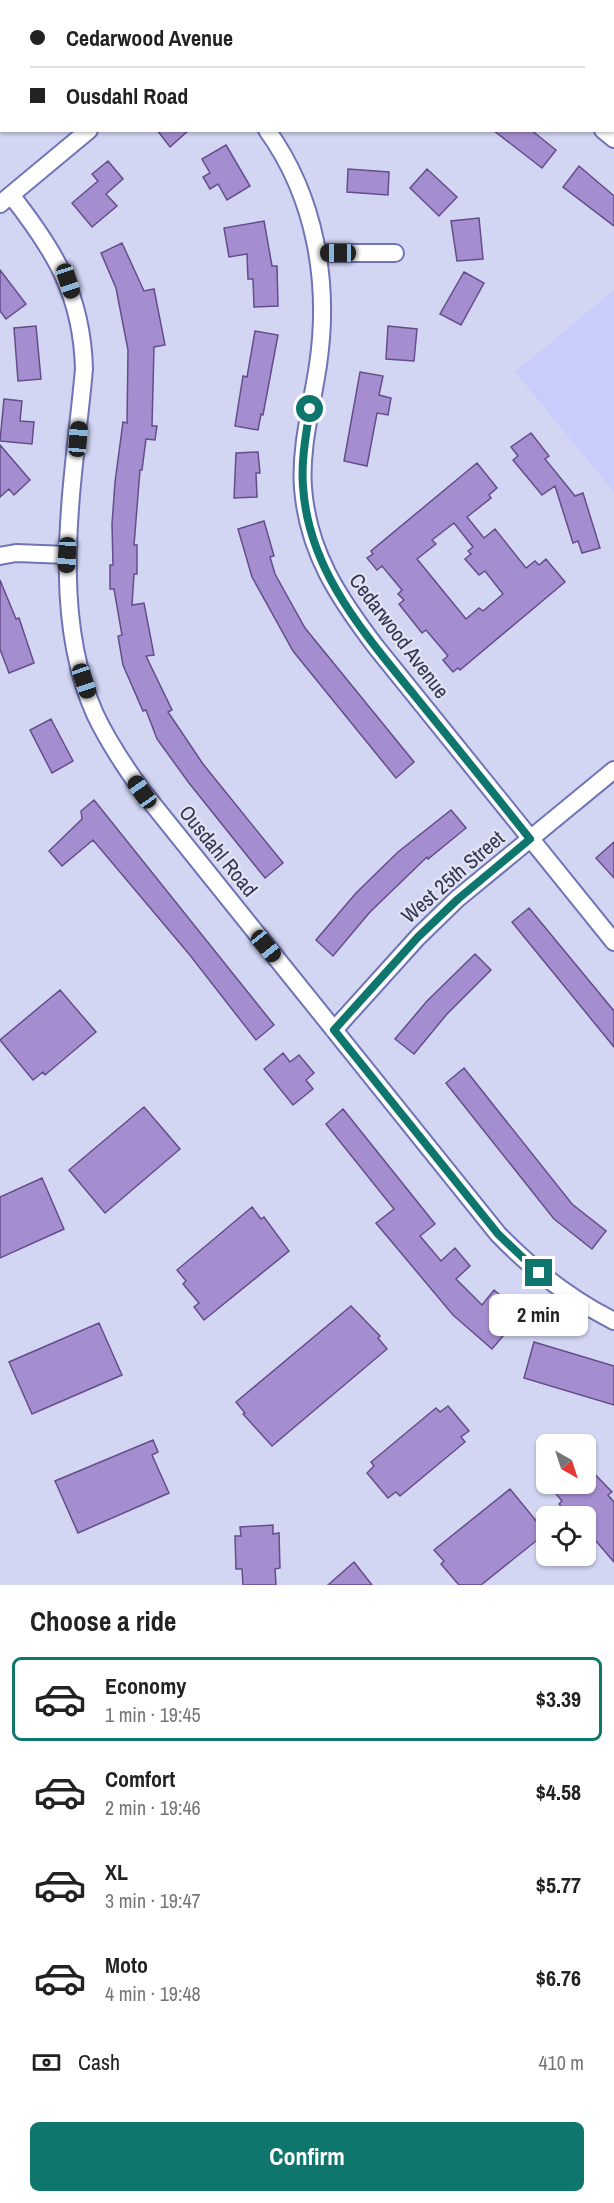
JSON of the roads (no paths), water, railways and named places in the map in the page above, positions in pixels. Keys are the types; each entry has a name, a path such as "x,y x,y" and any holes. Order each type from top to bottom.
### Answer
{"street":[{"path":"6,200 87,132"},
{"name":"Cedarwood Avenue","path":"268,132 295,178 319,253 322,322 303,463 306,509 320,558 343,604 614,942"},
{"name":"Ousdahl Road","path":"6,200 54,253 68,281 83,339 84,369 66,574 73,641 94,713 142,792 498,1234 519,1256 564,1292 614,1321"},
{"path":"319,253 395,253"},
{"path":"0,556 16,553 67,555"},
{"name":"West 25th Street","path":"334,1030 418,937 458,899 614,770"}]}
